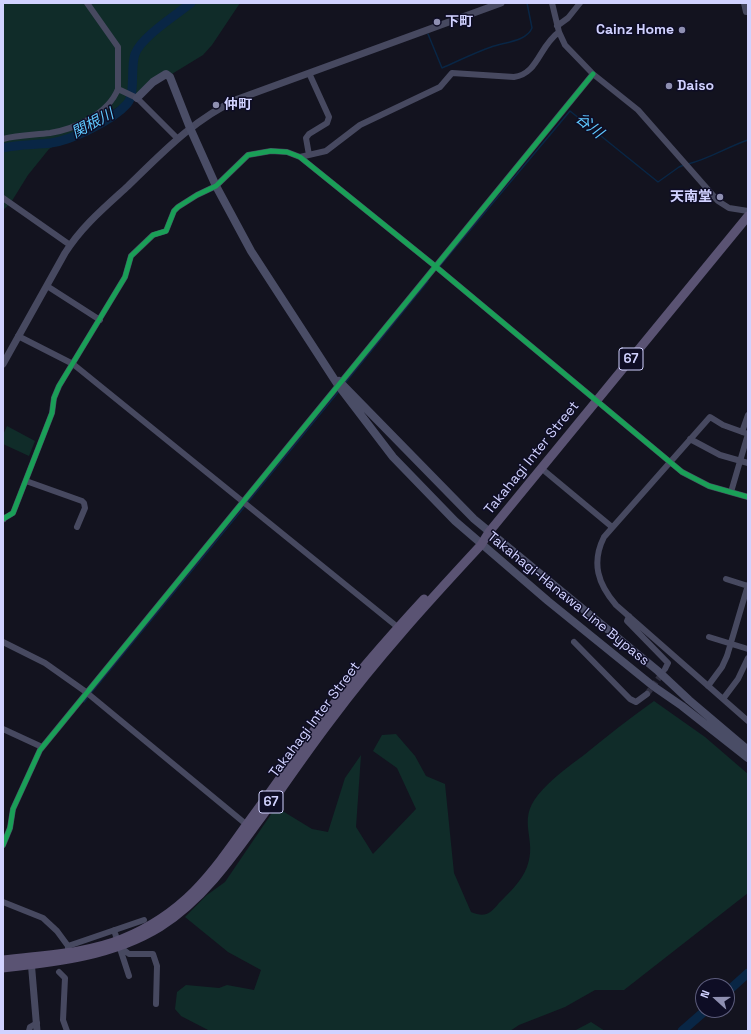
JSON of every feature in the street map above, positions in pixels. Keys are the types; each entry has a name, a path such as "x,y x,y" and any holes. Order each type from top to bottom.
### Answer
{"main road":[{"name":"Takahagi-Hanawa Line Bypass","path":"135,96 164,75 169,75 190,128 216,186 267,277 339,384 393,457 434,502 479,543 641,676 748,758"},
{"name":"Takahagi Inter Street","path":"3,968 68,949 88,949 118,943 156,921 183,902 207,879 326,714 400,629 489,532 748,216"},
{"name":"Takahagi-Hanawa Line Bypass","path":"339,384 360,400 448,494 489,532 658,670 689,700 748,750"},
{"name":"Takahagi Inter Street","path":"3,960 31,961 83,956 147,933 172,918 196,899 213,882 332,718 400,629"}],"street":[{"path":"3,139 64,129 89,118 105,108 120,90 118,46 87,3"},
{"path":"3,364 70,245 86,225 190,128 227,104 501,3"},
{"path":"552,3 558,29 565,45 593,74 630,102 718,201 730,208 748,211"},
{"path":"300,157 326,151 360,125 440,87 452,73 514,77 523,76 534,64 542,49 580,3"},
{"path":"744,3 746,12 748,12"},
{"path":"309,73 329,117 327,123 309,134 306,138 309,155"},
{"path":"3,845 10,828 13,809 26,778 42,747 593,74"},
{"path":"120,90 135,96 178,139"},
{"path":"3,519 12,515 52,413 54,398 59,386 125,277 131,256 153,235 166,231 174,211 182,203 216,186 248,155 271,151 287,152 300,157 435,266 669,463 698,482 748,497"},
{"path":"3,198 70,245"},
{"path":"47,286 100,320"},
{"path":"18,336 73,364 400,629"},
{"path":"731,492 740,461 748,415"},
{"path":"746,433 723,425 710,416 604,537 598,554 597,564 600,583 608,596 708,686 748,719"},
{"path":"690,439 713,452 748,463"},
{"path":"542,468 612,527"},
{"path":"26,481 82,501 84,503 84,508 77,527"},
{"path":"708,686 722,667 731,644 748,585 726,579"},
{"path":"629,616 627,621 668,663 665,668"},
{"path":"709,637 748,649"},
{"path":"3,642 45,663 86,692 247,825"},
{"path":"574,642 630,699 636,702 646,694"},
{"path":"723,699 738,679 748,658"},
{"path":"3,729 42,747"},
{"path":"3,902 43,918 57,931 68,949 114,930 144,920"},
{"path":"114,930 128,976"},
{"path":"118,943 129,954 153,954 158,966 156,1004"},
{"path":"29,1031 30,1027 37,1027 31,961"},
{"path":"59,972 65,978 63,1020 67,1031"}],"green space":[{"path":"3,3 240,3 212,45 203,55 49,149 28,175 10,204 3,210"},
{"path":"7,426 35,441 29,456 3,444 3,435"},
{"path":"654,701 705,737 748,774 748,893 624,990 595,990 565,1007 519,1025 510,1031 210,1031 181,1016 175,1009 177,992 186,985 219,988 227,985 254,990 261,970 228,952 185,917 207,895 225,882 276,807 312,829 328,832 345,778 361,755 356,827 373,854 416,809 397,768 373,751 382,735 396,734 415,756 426,776 445,784 454,873 471,912 484,915 493,910 511,891 522,877 527,867 530,857 529,814 538,795 560,774"},
{"path":"591,1022 605,1031 574,1031"}],"waterway":[{"name":"関根川","path":"3,148 51,143 70,138 102,123 121,110 130,100 135,54 139,47 151,34 191,3"},
{"path":"428,34 442,68 485,49 520,39 529,33 532,28 527,3"},
{"name":"谷川","path":"439,267 570,111 658,182 684,165"},
{"name":"谷川","path":"688,164 748,140"},
{"name":"谷川","path":"345,383 428,281"},
{"name":"谷川","path":"247,503 339,391"},
{"name":"谷川","path":"91,693 245,506"},
{"name":"谷川","path":"84,702 89,696"},
{"path":"735,985 748,973"},
{"path":"682,1031 697,1018"}],"tunnel":[{"path":"647,694 664,671"}],"cycle path":[{"path":"3,845 10,828 13,809 40,750 593,74"},
{"path":"3,519 13,513 52,413 54,398 59,386 125,277 131,256 153,235 166,231 174,211 178,207 197,195 216,186 248,155 271,151 287,152 300,157 435,266 682,472 709,486 748,497"}],"place":[{"name":"下町","path":"437,22"},
{"name":"Cainz Home","path":"682,30"},
{"name":"Daiso","path":"669,86"},
{"name":"仲町","path":"216,105"},
{"name":"天南堂","path":"720,197"}]}
